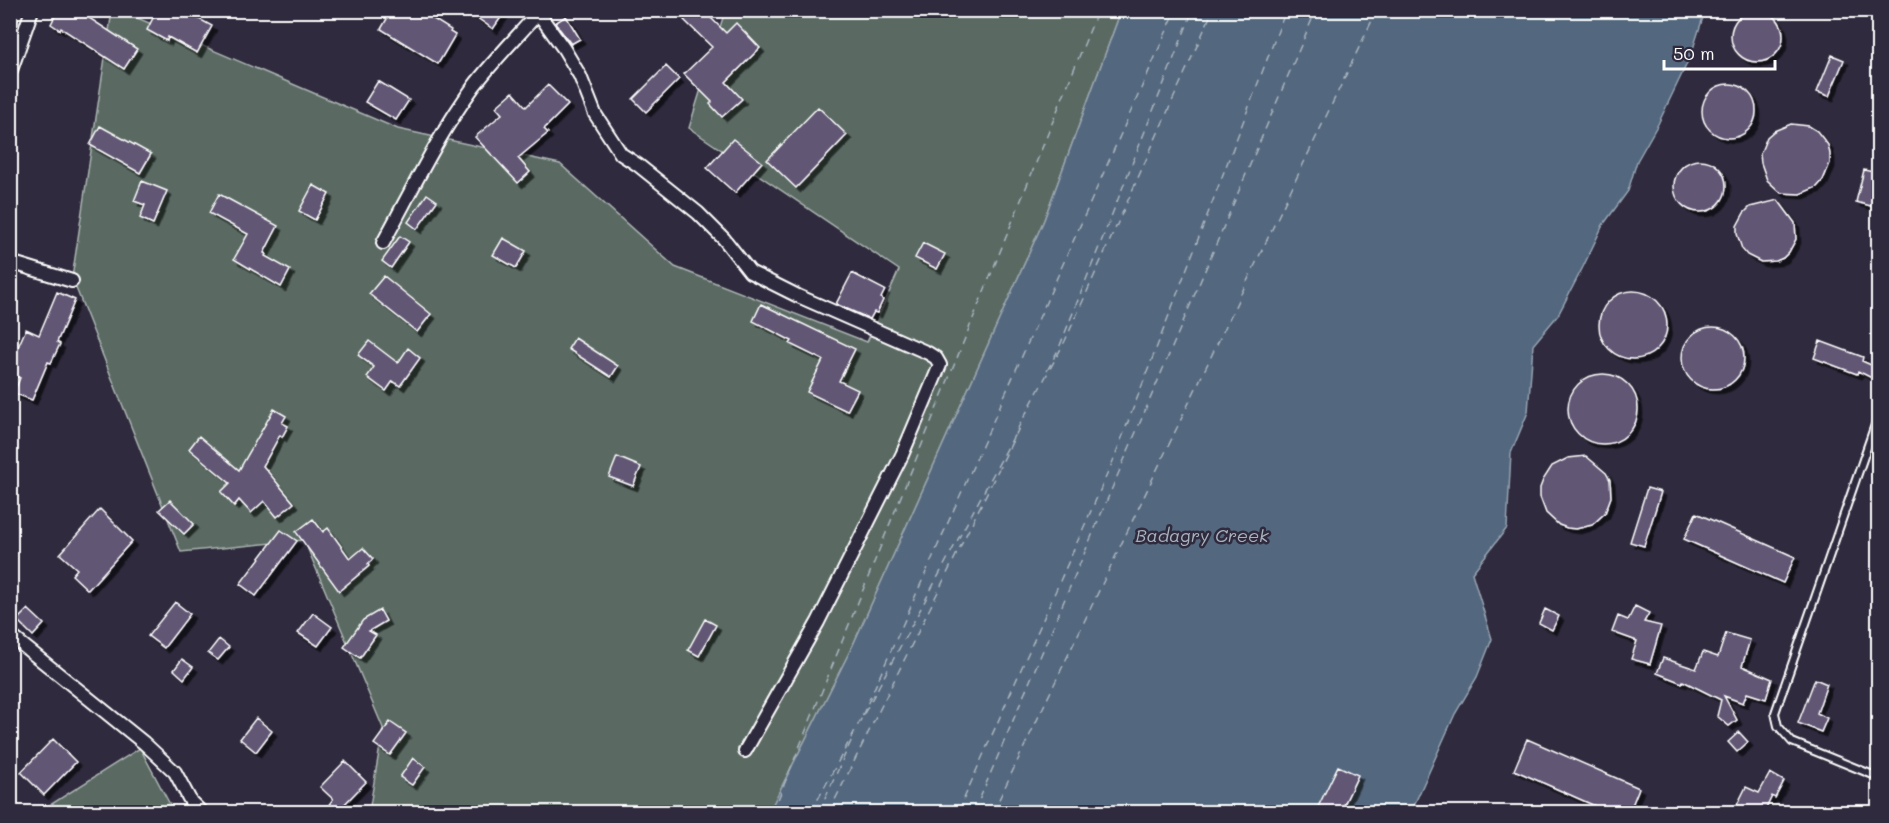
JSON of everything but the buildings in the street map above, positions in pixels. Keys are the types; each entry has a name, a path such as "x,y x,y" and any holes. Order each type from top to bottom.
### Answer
{"street":[{"path":"10,73 32,10"},
{"path":"383,243 459,107 475,84 537,12 580,76 595,114 621,154 645,170 698,213 724,239 750,272 936,358 940,365 902,454 828,602 745,751"},
{"path":"10,262 72,282"},
{"path":"10,634 144,743 175,772 191,802 201,813"}],"lane":[{"path":"1878,416 1775,712 1778,726 1792,742 1878,777"}],"green space":[{"path":"112,11 121,11 398,129 560,164 675,267 867,342 899,270 689,128 725,11 1121,11 1044,220 853,645 769,812 369,812 383,728 304,540 181,552 72,278"},
{"path":"140,748 174,812 39,812"}],"water":[{"name":"Badagry Creek","path":"1121,11 1705,11 1691,55 1658,124 1637,161 1628,191 1603,225 1558,315 1533,345 1528,412 1511,453 1507,528 1472,573 1492,639 1477,677 1455,714 1411,812 769,812 853,645 1044,220"}],"ferry route":[{"path":"773,812 1098,10"},
{"path":"862,716 1176,10"},
{"path":"1047,371 1059,348 1193,10"},
{"path":"811,812 1065,341 1213,10"},
{"path":"958,812 1113,461 1286,10"},
{"path":"974,812 1316,10"},
{"path":"993,812 1377,10"},
{"path":"829,812 1020,426"},
{"path":"819,812 852,739"}]}
